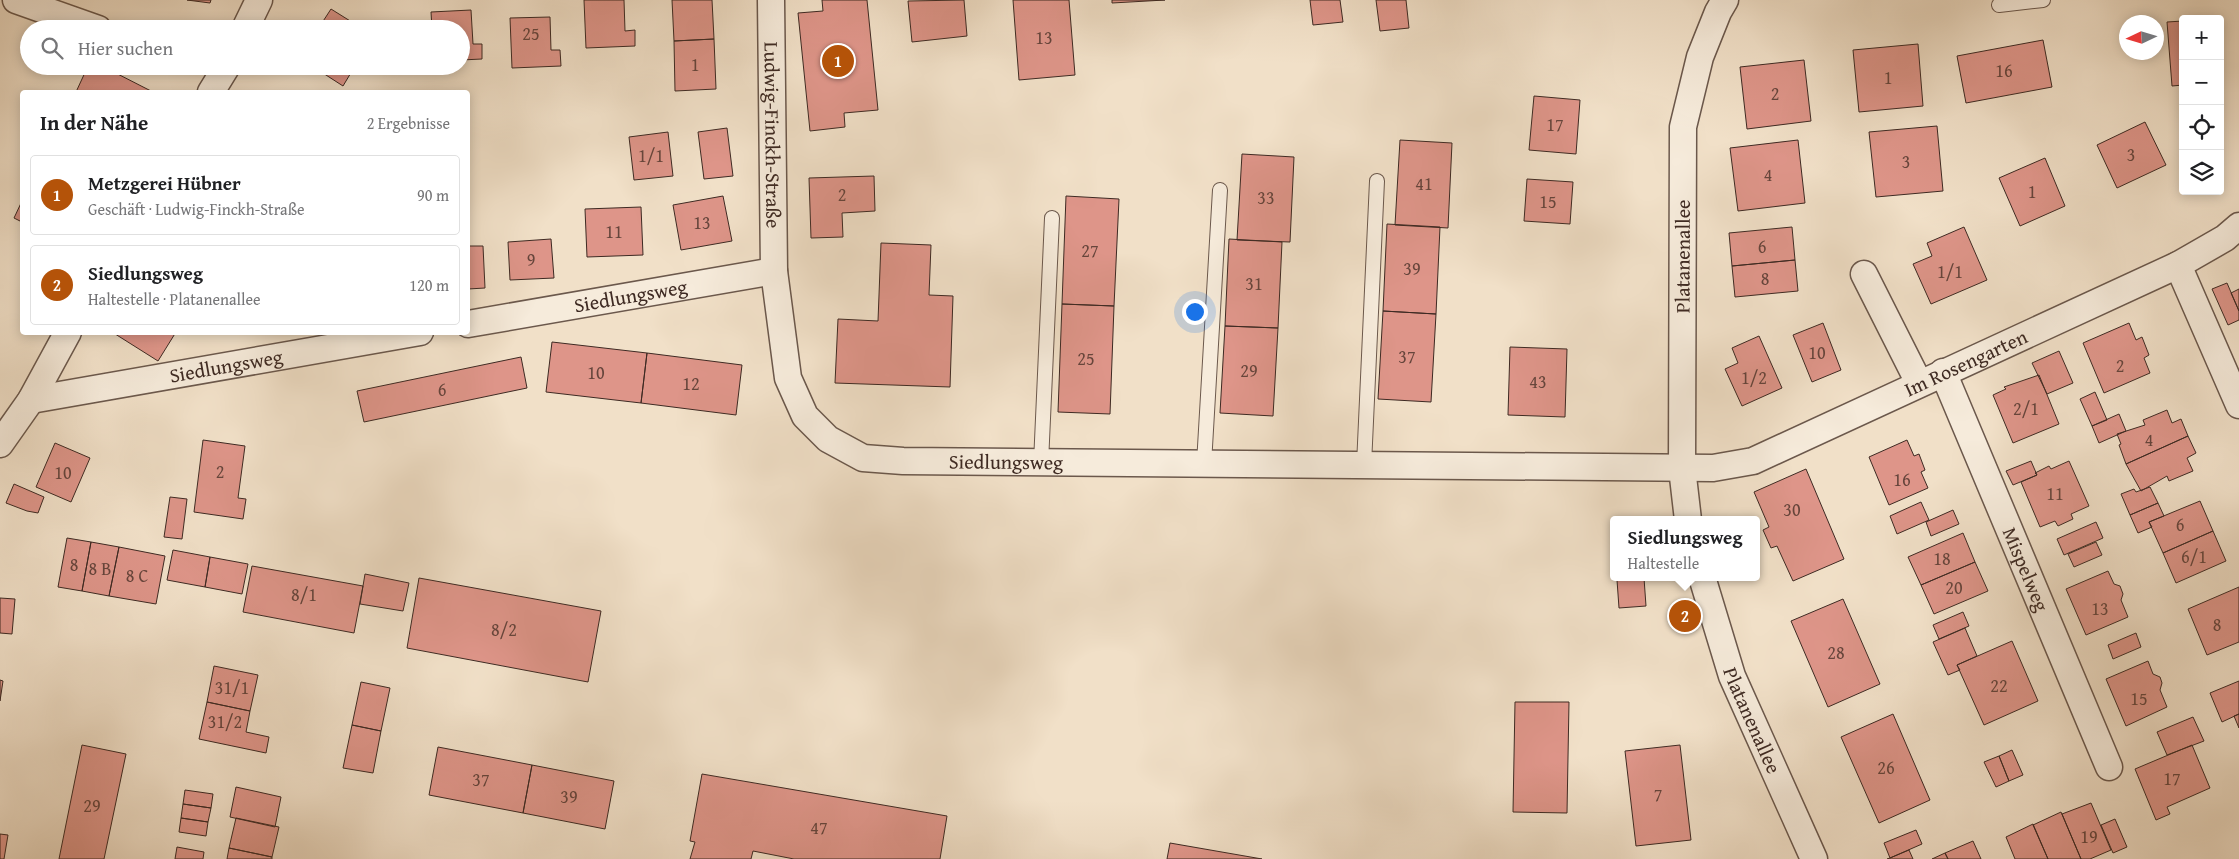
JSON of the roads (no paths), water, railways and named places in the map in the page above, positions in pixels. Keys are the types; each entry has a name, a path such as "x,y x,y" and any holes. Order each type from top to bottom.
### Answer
{"street":[{"path":"16,0 73,20"},
{"path":"249,20 258,0"},
{"name":"Ludwig-Finckh-Straße","path":"771,0 774,271"},
{"name":"Platanenallee","path":"1688,516 1682,468 1683,127 1700,57 1718,12 1725,0"},
{"name":"Im Rosengarten","path":"1682,468 1713,468 1753,461 2178,265 2225,238 2239,226"},
{"path":"2178,265 2239,405"},
{"name":"Siedlungsweg","path":"470,324 774,271 788,378 806,416 828,439 864,458 903,461 1041,463 1682,468"},
{"path":"1864,274 1919,383"},
{"path":"0,444 31,400 66,335"},
{"name":"Siedlungsweg","path":"31,400 403,335"},
{"name":"Mispelweg","path":"1943,372 2109,767"},
{"name":"Platanenallee","path":"1703,581 1732,676 1814,859"}],"lane":[{"path":"1999,5 2044,0"},
{"path":"1364,465 1376,181"},
{"path":"1204,464 1220,190"},
{"path":"1041,463 1052,218"}],"place":[{"name":"Metzgerei Hübner","path":"838,61"},
{"name":"Siedlungsweg","path":"1685,616"}]}
